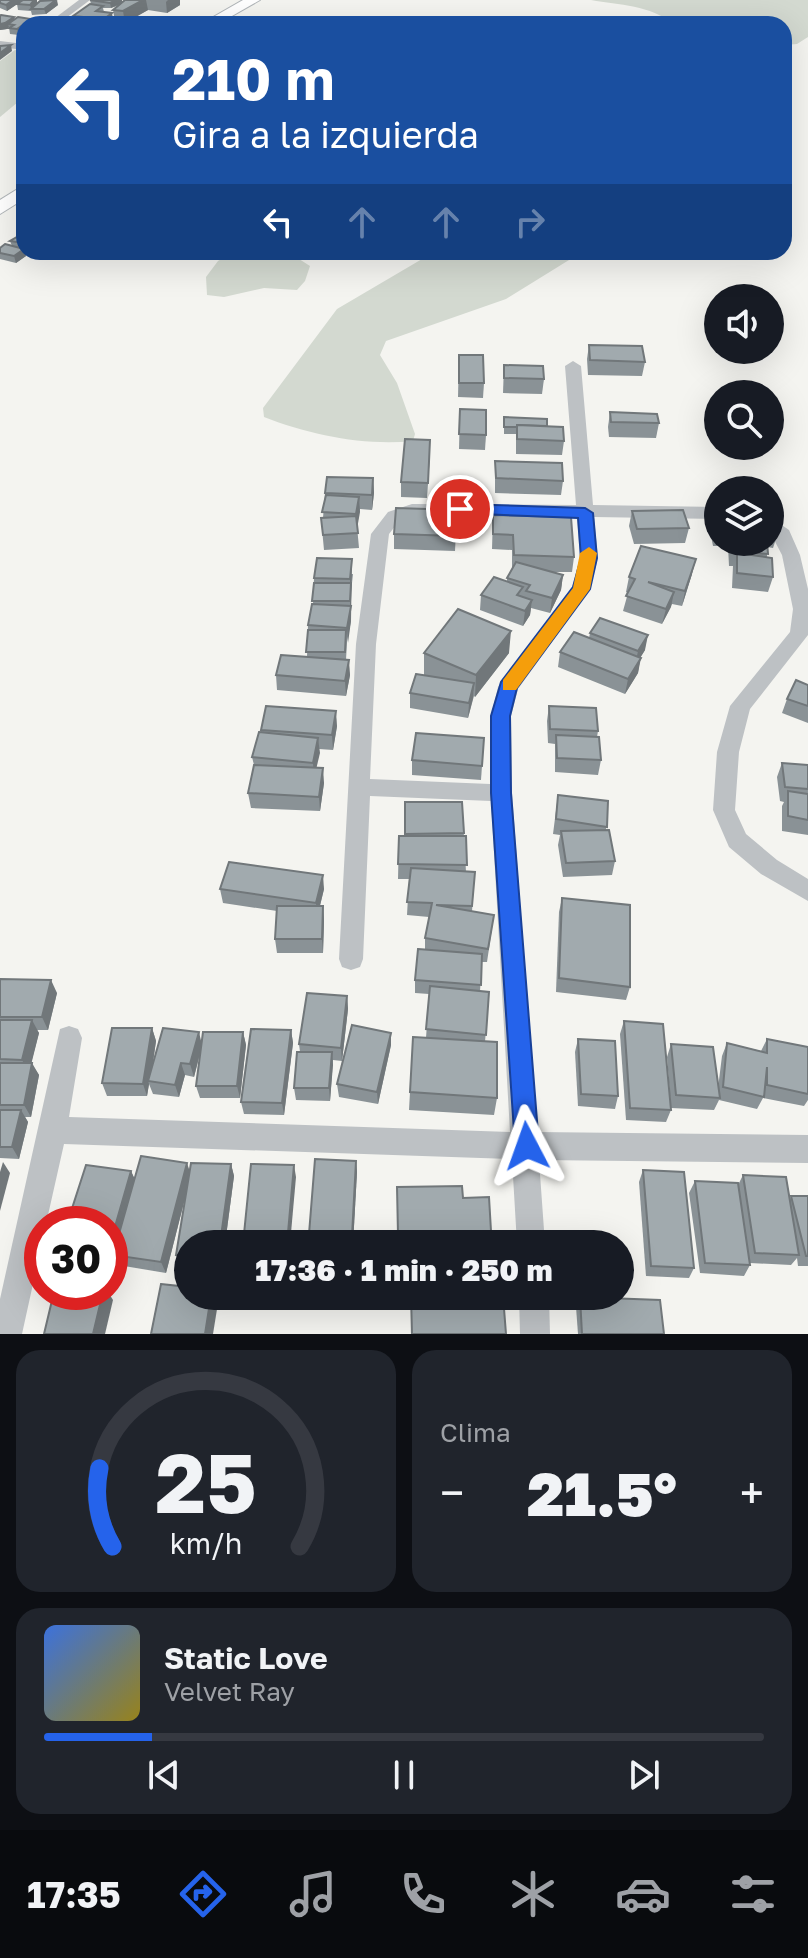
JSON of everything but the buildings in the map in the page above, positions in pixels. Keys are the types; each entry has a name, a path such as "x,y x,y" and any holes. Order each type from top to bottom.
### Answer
{"street":[{"path":"58,0 84,1"},
{"path":"223,16 253,0"},
{"path":"63,16 84,1"},
{"path":"0,209 16,196"},
{"path":"530,1230 501,793 501,716 508,687 581,589 589,558 573,366"},
{"path":"351,959 366,644 380,534 388,518 401,510 429,508 704,513"},
{"path":"784,537 803,609 799,634 740,706 728,752 724,810 737,840 769,867 808,891"},
{"path":"358,787 501,793"},
{"path":"7,1334 53,1130 69,1038"},
{"path":"53,1130 527,1146 808,1149"},
{"path":"534,1310 535,1334"}],"shaded area":[{"path":"591,0 808,0 808,37 792,44 792,16 660,16"},
{"path":"16,50 16,104 0,117 0,61"},
{"path":"301,260 310,266 305,281 297,290 264,288 224,297 207,295 206,277 218,261"},
{"path":"420,260 569,260 506,299 386,341 380,355 397,383 415,434 413,441 376,442 337,438 264,417 263,408 337,309"}],"slow traffic":[{"path":"509,685 581,589 589,553"}],"route":[{"path":"460,509 585,513 589,558 581,589 508,687 501,716 501,793 527,1146"}]}
